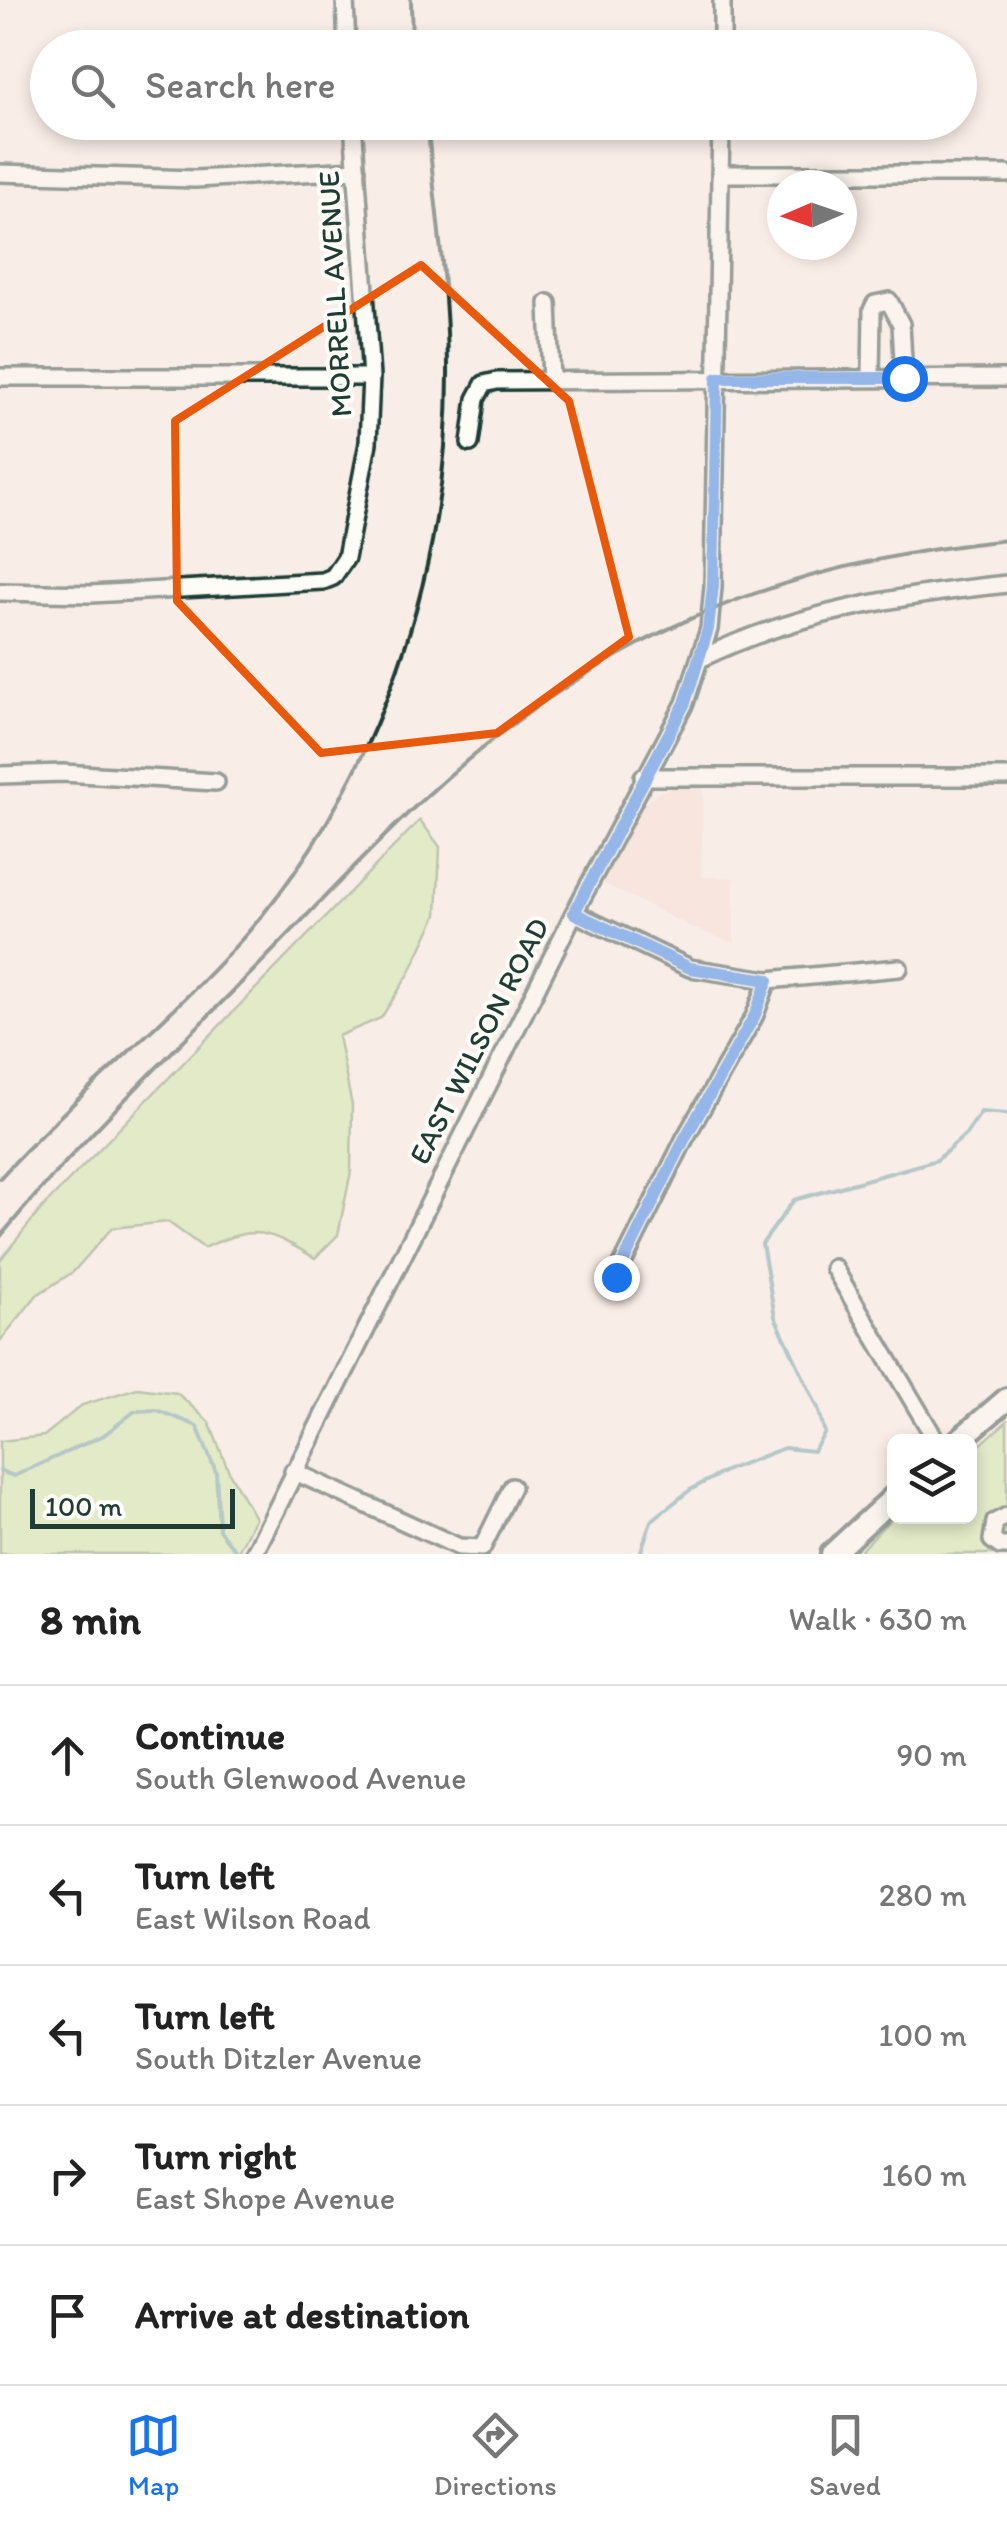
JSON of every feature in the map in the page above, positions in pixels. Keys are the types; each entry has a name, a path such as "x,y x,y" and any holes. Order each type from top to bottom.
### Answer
{"main road":[{"path":"966,1434 1007,1399"},
{"path":"832,1554 887,1503"}],"street":[{"path":"345,0 346,30"},
{"path":"722,0 722,30"},
{"name":"MORRELL AVENUE","path":"0,592 90,594 323,581 333,577 346,558 368,442 371,377 354,140"},
{"name":"EAST WILSON ROAD","path":"256,1549 574,913 685,703 700,659 713,586 720,140"},
{"path":"0,173 195,179 357,170"},
{"path":"720,174 1007,174"},
{"path":"871,378 872,310 876,304 890,301 901,324 904,378"},
{"path":"548,302 551,380"},
{"path":"0,376 371,377"},
{"path":"470,442 476,399 484,384 717,378 1007,378"},
{"path":"700,659 782,626 921,594 1007,584"},
{"path":"0,774 63,773 216,782"},
{"path":"644,777 1007,777"},
{"path":"574,913 690,968 768,980 899,968"},
{"path":"616,1277 685,1138 755,1015 768,980"},
{"path":"834,1268 932,1434"},
{"path":"294,1470 459,1547 482,1548 512,1486"},
{"path":"1007,1516 995,1522 991,1532 992,1540 1007,1546"}],"highlighted area":[{"path":"421,265 569,401 629,637 497,733 321,753 177,601 175,421"}],"shaded area":[{"path":"675,787 703,788 701,877 734,878 734,943 695,929 601,882 641,807 658,793"}],"green space":[{"path":"420,820 440,847 437,915 409,974 381,1018 338,1036 352,1106 351,1171 338,1235 315,1258 285,1241 261,1234 249,1233 204,1248 168,1222 112,1228 73,1272 37,1295 0,1341 0,1260 42,1208"},
{"path":"137,1388 177,1393 209,1422 230,1474 255,1518 237,1554 0,1554 0,1441 44,1436 82,1405"},
{"path":"1007,1421 1007,1554 857,1554 887,1523 977,1524 977,1448"}],"waterway":[{"path":"640,1554 651,1521 690,1490 727,1470 784,1448 813,1451 825,1433 818,1408 775,1317 762,1244 794,1200 937,1160 966,1134 981,1112 1007,1114"},
{"path":"0,1471 14,1476 104,1435 135,1411 157,1410 197,1426 216,1472 219,1530 238,1554"}],"railway":[{"path":"411,0 412,30"},
{"path":"0,1178 243,938 291,877 333,812 368,742 397,670 420,595 436,518 445,441 445,304 429,140"},
{"path":"0,1237 92,1133 378,843 486,745 552,696 620,654 690,619 763,590 921,551 1007,540"}],"route":[{"path":"616,1277 685,1138 755,1015 768,980 690,968 574,913 685,703 700,659 713,586 717,378 904,378"}]}
